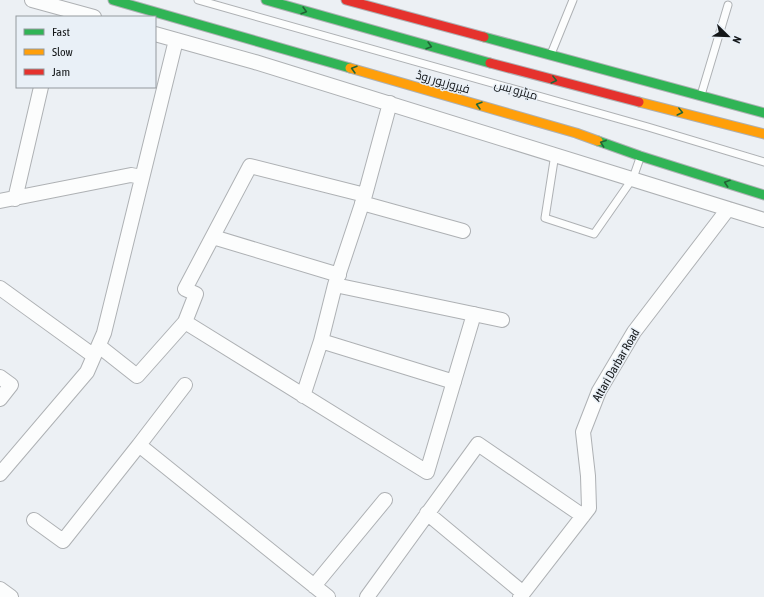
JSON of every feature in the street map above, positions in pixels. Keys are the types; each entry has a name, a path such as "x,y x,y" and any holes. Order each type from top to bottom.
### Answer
{"main road":[{"name":"فیروزپور روڈ","path":"113,0 556,127 640,156 764,195"},
{"path":"266,0 514,70 764,134"},
{"path":"346,0 764,113"}],"street":[{"path":"32,0 59,12 87,16"},
{"path":"156,34 255,62 390,103 764,220"},
{"path":"0,474 87,372 104,333 176,40"},
{"path":"15,199 41,88"},
{"path":"304,396 390,103"},
{"path":"0,288 137,376 185,322 196,294 185,290 250,166 363,199 463,231"},
{"path":"0,201 131,175 142,177"},
{"name":"Attari Darbar Road","path":"521,595 589,508 588,476 583,432 599,391 634,332 728,209"},
{"path":"213,237 337,280 502,320"},
{"path":"185,322 427,472 474,314"},
{"path":"321,341 454,382"},
{"path":"0,377 11,385 0,399"},
{"path":"34,520 63,541 185,386"},
{"path":"367,597 478,444 583,516"},
{"path":"139,445 328,597"},
{"path":"314,586 385,500"},
{"path":"427,513 521,595"},
{"path":"0,589 11,597"}],"lane":[{"name":"میٹرو بس","path":"198,0 633,123 764,162"},
{"path":"551,55 573,0"},
{"path":"701,95 728,5"},
{"path":"555,154 545,218 594,234 633,178 640,156"}],"traffic: fast":[{"path":"113,0 350,68"},
{"path":"266,0 490,63"},
{"path":"484,37 764,113"},
{"path":"598,141 640,156 764,195"}],"traffic: slow":[{"path":"350,68 576,133 598,141"},
{"path":"639,102 764,134"}],"traffic: jam":[{"path":"346,0 484,37"},
{"path":"490,63 639,102"}]}
